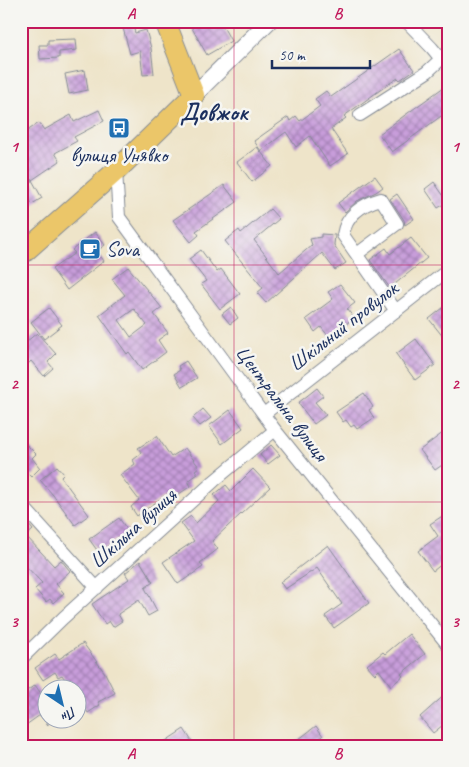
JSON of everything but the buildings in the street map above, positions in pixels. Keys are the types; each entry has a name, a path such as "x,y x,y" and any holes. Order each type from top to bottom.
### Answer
{"main road":[{"path":"21,256 116,171 194,95 165,21"}],"street":[{"path":"194,95 269,21"},
{"path":"360,115 427,72 441,59 406,21"},
{"name":"Центральна вулиця","path":"116,171 119,217 275,430 448,645"},
{"path":"357,254 396,224 381,199 365,206 350,216 343,235 396,311"},
{"name":"Шкільний провулок","path":"264,414 448,270"},
{"name":"Шкільна вулиця","path":"21,659 63,618 214,481 275,430"},
{"path":"21,504 97,588"}],"place":[{"name":"вулиця Унявко","path":"119,128"},
{"name":"Sova","path":"90,249"}],"district":[{"name":"Довжок","path":"214,112"}]}
